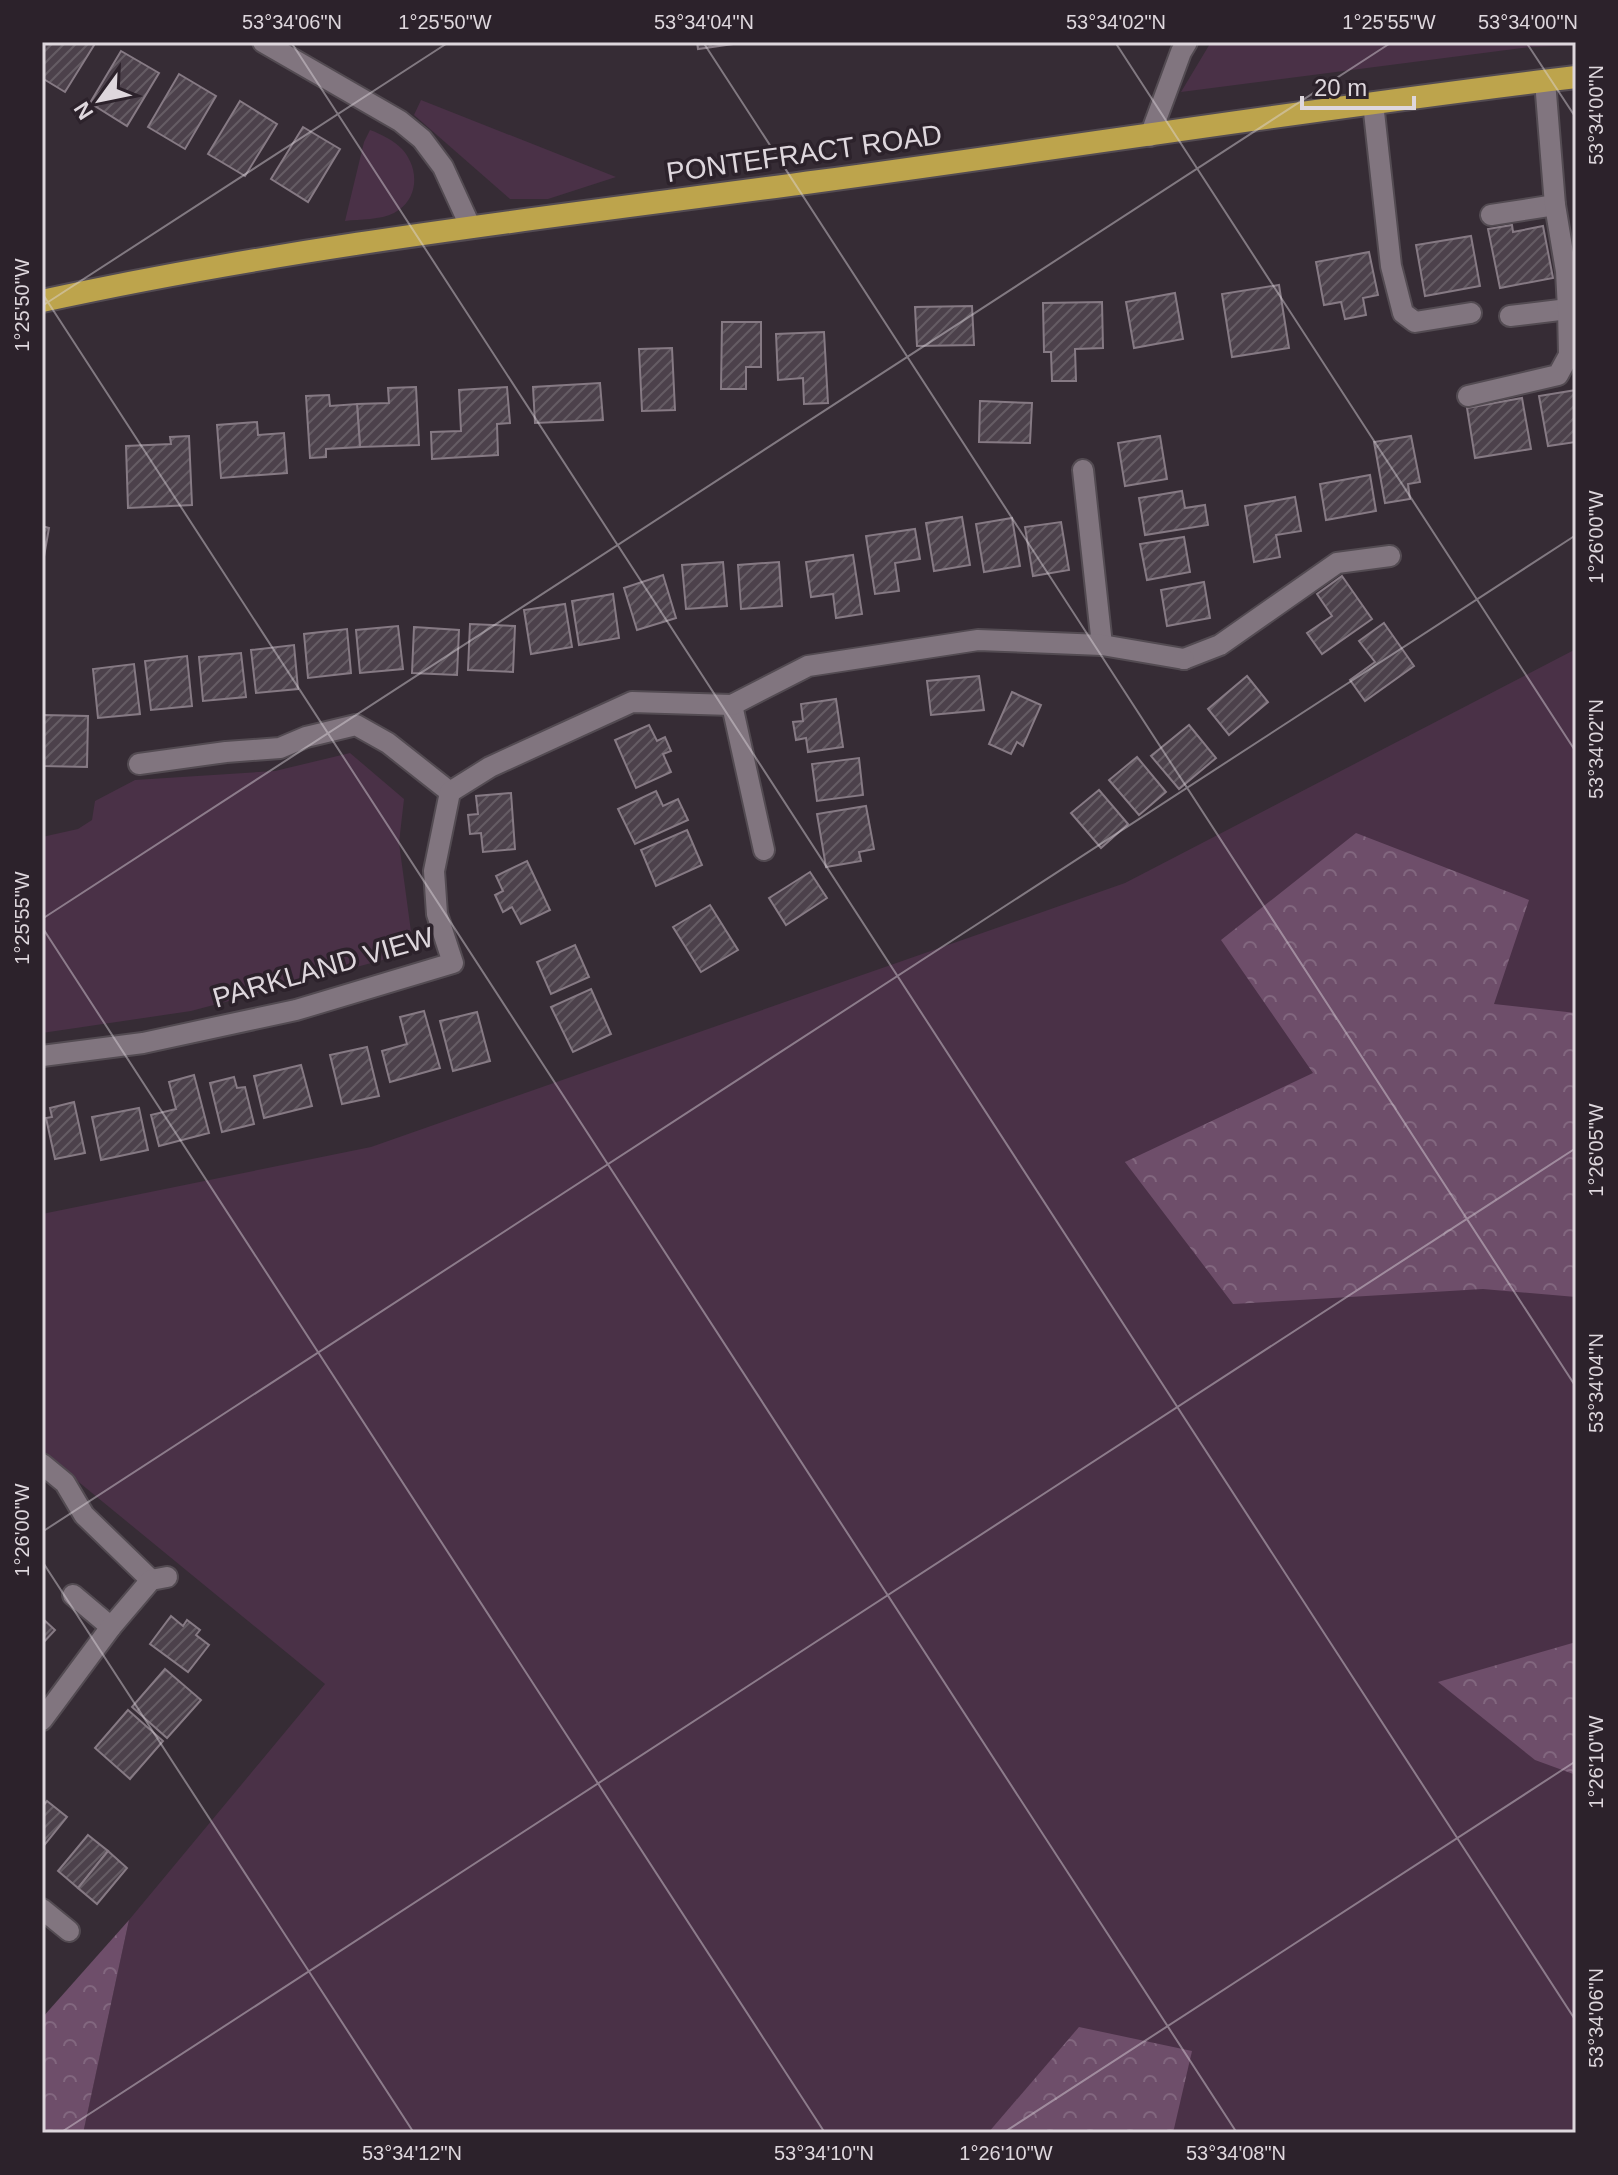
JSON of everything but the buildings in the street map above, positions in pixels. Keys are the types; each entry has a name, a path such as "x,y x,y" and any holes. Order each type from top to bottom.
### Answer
{"highway":[{"name":"PONTEFRACT ROAD","path":"42,301 138,280 471,228 1576,77"}],"street":[{"path":"263,42 400,121 422,139 443,167 471,228"},
{"path":"1150,136 1187,42"},
{"path":"1468,396 1558,375 1569,355 1566,271 1555,205 1545,81"},
{"path":"1373,103 1391,266 1403,313 1415,322 1471,313"},
{"path":"1491,215 1555,205"},
{"path":"1510,316 1568,309"},
{"path":"1083,470 1102,645"},
{"path":"139,764 280,748 306,737 356,725 388,743 450,792 490,767 632,702 732,705 808,666 978,640 1102,645 1184,659 1220,645 1337,563 1390,556"},
{"path":"732,705 764,850"},
{"name":"PARKLAND VIEW","path":"42,1056 143,1043 296,1010 453,963 437,914 434,871 450,792"},
{"path":"42,1464 65,1483 84,1515 159,1579 111,1627 42,1720"},
{"path":"73,1595 111,1627"},
{"path":"42,1909 69,1931"}],"shaded area":[{"path":"1211,42 1576,42 1576,45 1530,47 1181,92"},
{"path":"421,100 616,177 548,199 510,199 414,115"},
{"path":"370,130 395,143 408,157 414,175 412,192 394,213 345,221 364,142"},
{"path":"1576,649 1576,2133 83,2133 129,1920 325,1684 42,1452 42,1214 371,1147 1125,883"},
{"path":"350,753 404,799 399,843 412,939 394,957 191,1011 42,1033 42,837 78,829 92,820 95,801 135,780 275,771"}],"green space":[{"path":"1356,833 1529,900 1494,1004 1576,1013 1576,1297 1483,1289 1233,1304 1125,1162 1313,1073 1221,940"},
{"path":"1576,1642 1576,1775 1535,1760 1438,1682"},
{"path":"129,1920 83,2133 42,2133 42,2018"},
{"path":"1079,2027 1192,2051 1173,2133 988,2133"}]}
